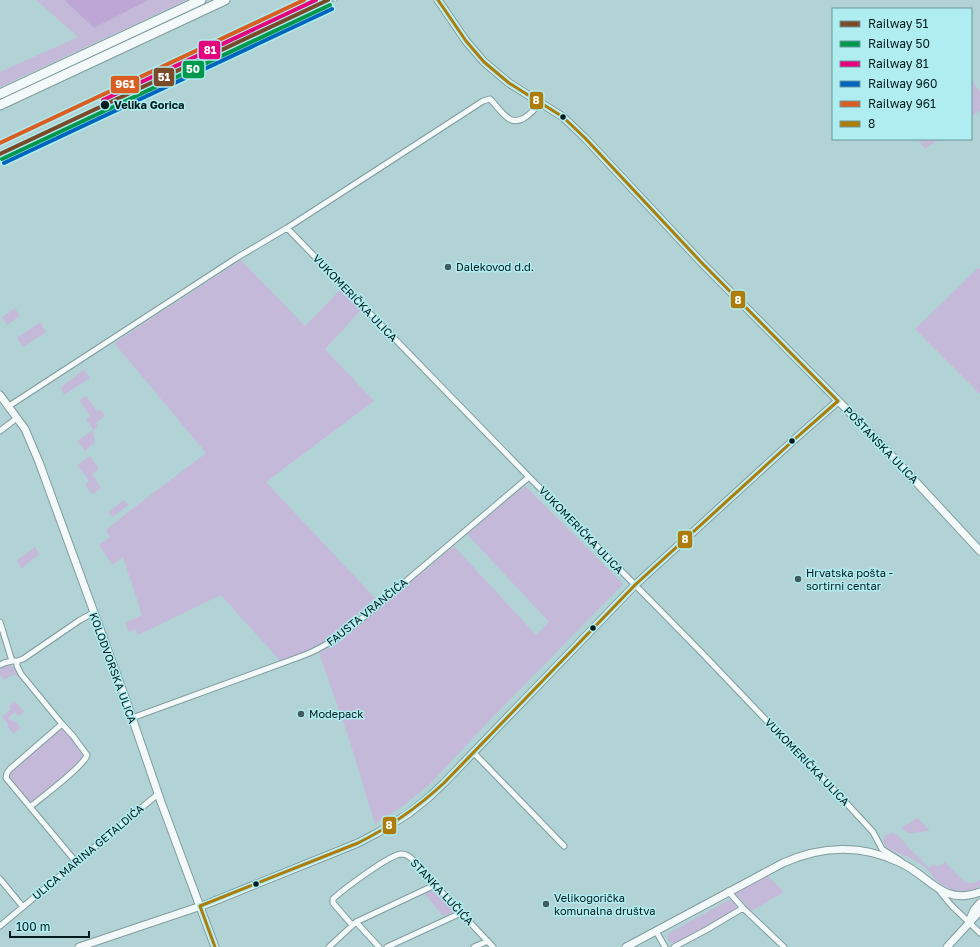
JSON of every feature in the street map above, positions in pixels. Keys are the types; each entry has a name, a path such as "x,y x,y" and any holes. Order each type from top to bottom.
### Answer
{"highway":[{"path":"0,94 201,0"},
{"path":"0,105 224,0"}],"main road":[{"name":"POŠTANSKA ULICA","path":"438,0 466,41 484,62 509,83 563,117 585,138 701,262 914,478 980,551"},
{"name":"KOLODVORSKA ULICA","path":"0,395 27,433 39,462 158,794 215,947"},
{"path":"79,947 200,906 358,843 408,814 444,782 635,585 838,401"},
{"path":"626,947 773,867 793,858 813,852 851,849 874,853 890,858 907,866 937,888 948,894 959,896 980,892"},
{"path":"969,923 972,912 980,903"},
{"path":"947,947 980,911"}],"street":[{"path":"9,406 238,257 288,228 483,101 490,99 508,119 514,121 521,120 534,110 540,103"},
{"name":"VUKOMERIČKA ULICA","path":"288,228 824,779 877,837 882,848 907,866"},
{"path":"0,431 17,418"},
{"name":"FAUSTA VRANČIĆA","path":"132,718 310,654 330,643 359,621 529,477"},
{"path":"0,666 4,663 23,659 80,620 93,613"},
{"path":"0,622 16,666 21,674 87,755 83,763 30,807"},
{"path":"62,724 7,773 6,778 76,862"},
{"path":"473,752 564,846"},
{"name":"ULICA MARINA GETALDIĆA","path":"0,926 158,794"},
{"name":"STANKA LUČIĆA","path":"354,923 333,903 333,899 371,870 401,854 410,857 494,947"},
{"path":"0,879 23,907"},
{"path":"329,947 354,923 435,885"},
{"path":"937,888 951,905 980,933"},
{"path":"728,891 743,908 784,947"},
{"path":"674,947 743,908"},
{"path":"387,947 461,913"},
{"path":"354,923 379,947"},
{"path":"656,931 665,947"},
{"path":"474,947 488,941"}],"shaded area":[{"path":"36,0 64,0 94,28 149,0 187,0 0,87 0,72 78,37"},
{"path":"64,0 149,0 94,28"},
{"path":"972,80 980,92 980,111 972,116"},
{"path":"919,140 938,140 925,149"},
{"path":"241,260 305,326 342,288 362,309 325,349 374,401 266,482 375,598 343,628 323,643 281,662 221,595 138,635 135,629 129,632 125,623 142,615 123,557 112,565 99,545 110,537 106,530 206,453 114,343"},
{"path":"978,268 980,269 980,394 915,329"},
{"path":"15,308 20,316 7,325 2,317"},
{"path":"40,322 46,332 23,347 17,338"},
{"path":"84,370 90,378 64,395 61,387"},
{"path":"86,396 97,411 100,409 105,416 96,423 98,426 93,430 86,419 90,416 79,400"},
{"path":"93,430 95,442 85,451 77,441"},
{"path":"90,456 99,469 92,474 101,488 92,494 85,484 89,481 77,465"},
{"path":"525,486 623,584 488,722 430,784 403,806 375,824 350,742 319,653 337,644 454,546 536,635 549,622 467,534"},
{"path":"124,500 129,505 112,517 108,512"},
{"path":"35,547 39,554 21,569 17,560"},
{"path":"7,665 13,667 19,677 13,675 4,680 0,675 0,668"},
{"path":"15,701 24,712 18,716 15,712 8,718 12,721 14,720 21,728 13,734 7,726 8,724 2,717 11,709 9,706"},
{"path":"60,730 64,730 67,733 82,755 81,761 35,800 29,801 10,778 9,774"},
{"path":"917,818 930,830 911,833 904,831 901,828"},
{"path":"891,833 896,834 901,838 929,868 933,865 939,866 945,862 966,883 973,883 980,880 980,886 974,889 962,891 945,886 935,879 922,865 889,848 883,842 884,838"},
{"path":"767,875 784,892 751,911 735,893"},
{"path":"432,891 441,897 454,910 454,912 443,916 425,894"},
{"path":"731,899 735,903 736,907 733,911 677,942 674,943 668,940 669,933"}],"railway":[{"path":"0,159 336,0"}],"rail line":[{"name":"961","path":"0,143 304,0"},
{"name":"81","path":"103,100 316,0"},
{"name":"51","path":"0,154 328,0"},
{"name":"50","path":"2,159 330,5"},
{"name":"960","path":"4,163 332,9"}],"transit line":[{"name":"8","path":"438,0 466,41 484,62 509,83 563,117 585,138 701,262 838,401"},
{"name":"8","path":"200,906 358,843 403,816 424,800 444,783 635,585 838,401"},
{"name":"8","path":"200,906 215,947"}],"place":[{"name":"Velika Gorica","path":"105,105"},
{"name":"Dalekovod d.d.","path":"448,267"},
{"name":"Hrvatska pošta - sortirni centar","path":"798,579"},
{"name":"Modepack","path":"301,714"},
{"name":"Velikogorička komunalna društva","path":"546,904"}]}
